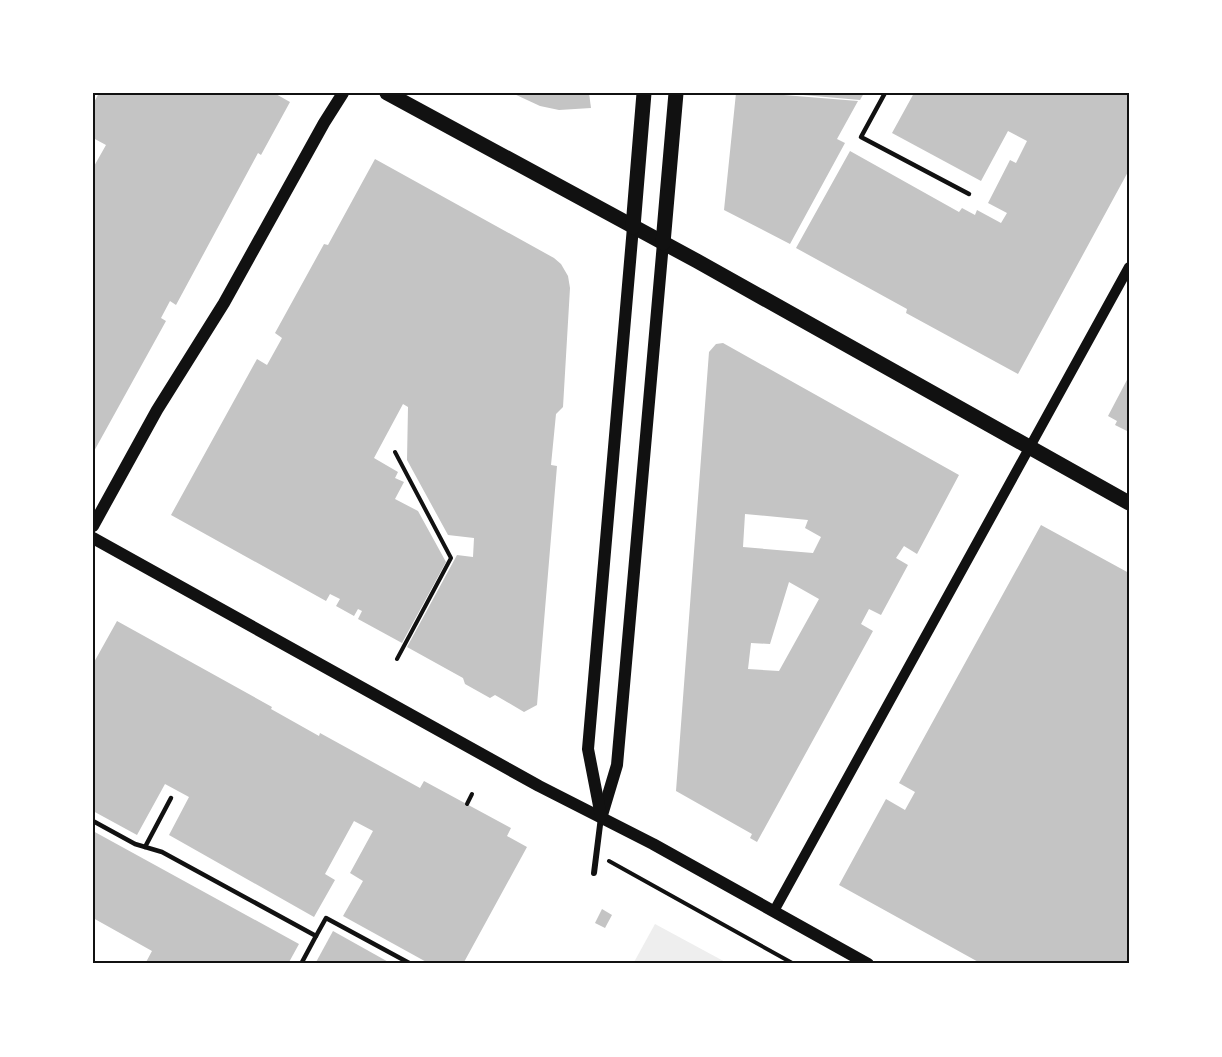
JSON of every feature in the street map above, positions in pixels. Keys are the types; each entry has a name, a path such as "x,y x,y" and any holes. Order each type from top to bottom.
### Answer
{"main road":[{"path":"93,526 157,410 224,303 343,93"},
{"path":"387,93 663,243 1129,503"},
{"path":"601,816 588,749 644,93"},
{"path":"601,816 618,765 676,93"},
{"path":"93,538 529,780 601,816 868,964"}],"street":[{"path":"774,911 1129,267"},
{"path":"594,873 601,816"}],"lane":[{"path":"885,93 861,137 969,194"},
{"path":"145,847 171,798"},
{"path":"93,821 135,844 162,852 316,936"},
{"path":"301,964 326,918 411,964"}],"path":[{"path":"395,452 452,558 396,659"},
{"path":"466,804 472,794"},
{"path":"596,853 794,964"}],"shaded area":[{"path":"655,924 729,964 633,964"}],"building":[{"path":"99,93 274,93 290,102 261,155 258,153 176,305 170,301 161,318 166,321 93,453 93,168 106,145 93,138 93,104"},
{"path":"512,93 589,93 591,108 559,110 540,106"},
{"path":"736,93 858,101 837,139 845,143 790,244 724,210"},
{"path":"803,93 864,93 860,100 803,95"},
{"path":"914,93 1129,93 1129,170 1018,374 906,313 907,309 796,248 850,151 959,212 962,208 975,215 977,210 1001,223 1007,213 988,203 1010,160 1016,163 1027,141 1008,131 981,181 892,133"},
{"path":"375,159 554,258 561,264 568,276 570,288 563,407 556,414 551,465 557,466 537,705 524,712 495,695 490,698 465,684 463,678 407,647 457,555 473,557 474,538 448,535 407,460 408,407 403,404 374,458 398,472 395,478 404,482 395,499 418,511 446,562 402,643 358,619 362,611 358,609 354,616 336,606 340,599 330,594 326,601 171,515 257,359 267,365 282,338 275,333 324,244 328,245"},
{"path":"723,343 959,475 917,554 904,546 896,558 908,565 881,615 869,609 861,624 873,631 757,842 750,838 752,834 676,791 709,352 716,344","holes":["745,514 808,520 805,528 821,537 813,553 743,547","789,582 819,599 779,671 748,669 751,643 770,644"]},
{"path":"1129,376 1129,432 1115,425 1117,421 1108,416"},
{"path":"1041,525 1129,573 1129,957 1125,964 982,964 839,885 886,799 905,810 915,792 899,783"},
{"path":"117,621 272,707 271,709 319,736 320,733 420,788 424,781 511,828 507,836 527,847 463,964 430,964 343,916 363,881 350,873 373,831 354,821 325,874 335,880 314,917 169,835 189,797 165,784 137,835 93,811 93,664"},
{"path":"93,831 299,944 288,964 175,964 169,961 167,964 145,964 152,951 93,918"},
{"path":"602,909 612,915 605,928 595,923"},
{"path":"333,931 392,964 315,964"}]}
